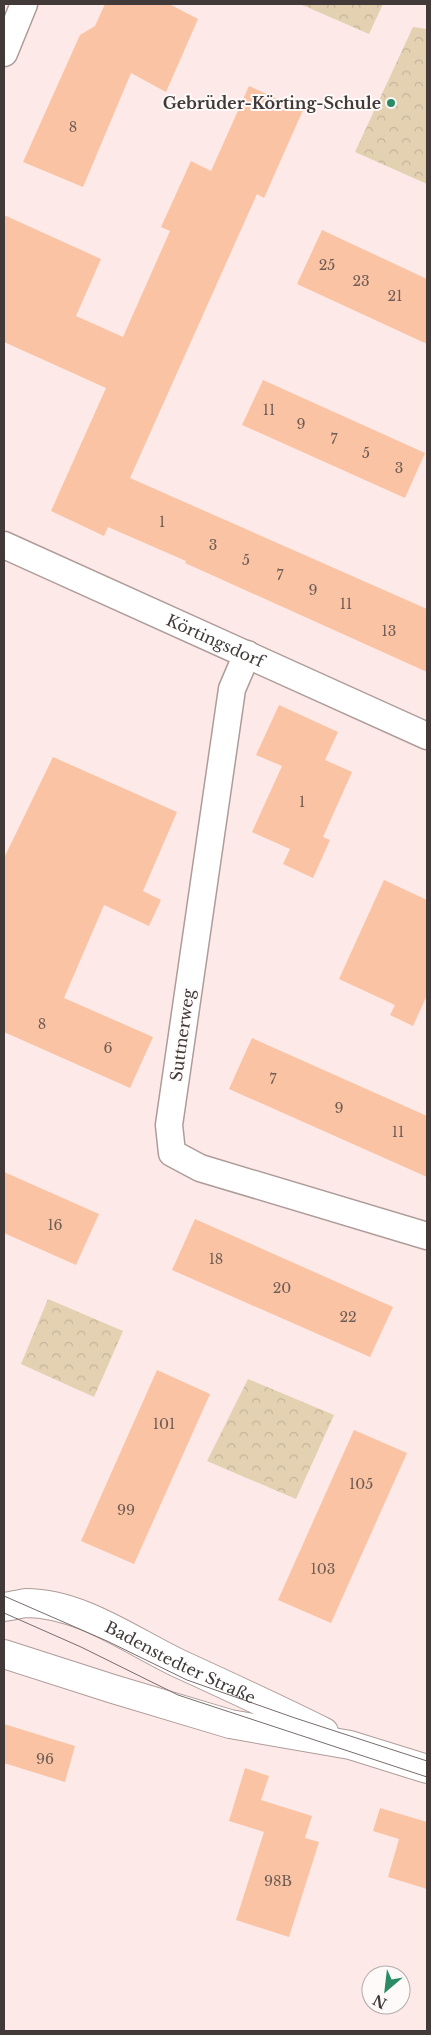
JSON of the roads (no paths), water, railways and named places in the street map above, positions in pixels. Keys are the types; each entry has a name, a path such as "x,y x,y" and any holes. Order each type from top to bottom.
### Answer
{"street":[{"path":"4,53 24,4"},
{"name":"Körtingsdorf","path":"4,545 427,736"},
{"name":"Suttnerweg","path":"248,654 232,689 169,1125 172,1153 200,1168 427,1236"},
{"name":"Badenstedter Straße","path":"4,1607 28,1603 57,1608 94,1619 178,1663 248,1694 350,1745"},
{"name":"Badenstedter Straße","path":"4,1654 230,1724 350,1745 427,1769"}],"tram line":[{"path":"4,1596 107,1641 187,1680 427,1761"},
{"path":"4,1613 81,1647 178,1695 427,1777"}],"place":[{"name":"Gebrüder-Körting-Schule","path":"391,103"}]}
